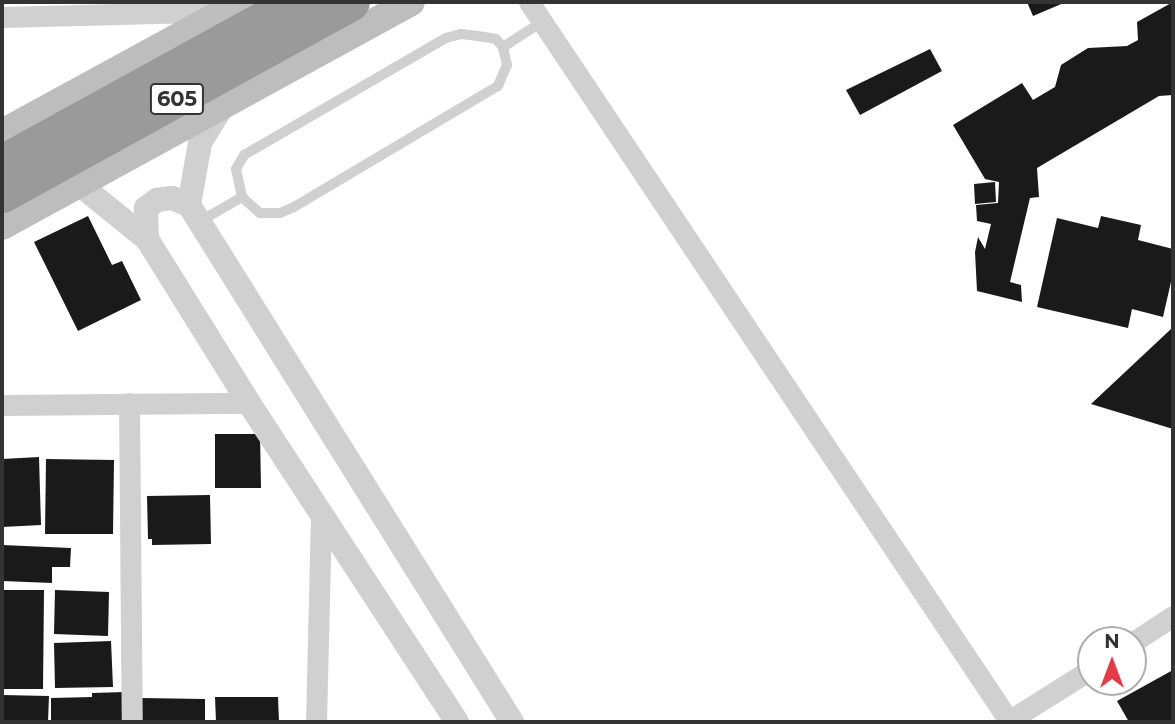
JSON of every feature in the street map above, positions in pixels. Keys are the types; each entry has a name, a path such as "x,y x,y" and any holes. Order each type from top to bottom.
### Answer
{"highway":[{"name":"605","path":"2,163 295,2"},
{"name":"605","path":"2,194 351,2"}],"main road":[{"path":"2,226 411,2"},
{"path":"2,133 234,6"}],"street":[{"path":"529,2 1008,722 1077,677"},
{"path":"2,17 123,7 234,6"},
{"path":"194,214 200,143 222,107"},
{"path":"80,185 147,239 249,402 457,722"},
{"path":"147,239 146,208 157,200 172,198 194,214 512,722"},
{"path":"2,405 249,402"},
{"path":"129,403 132,722"},
{"path":"316,722 321,513"},
{"path":"1147,633 1173,616"}],"lane":[{"path":"503,47 542,22"},
{"path":"461,34 496,39 503,47 507,65 498,86 294,207 280,213 260,213 242,197 236,169 244,155 446,38 461,34"},
{"path":"194,214 242,197"}],"building":[{"path":"1027,2 1066,2 1033,16"},
{"path":"1173,2 1173,95 1159,96 1037,168 1039,197 1030,198 1010,282 1021,285 1022,302 977,291 975,252 978,237 985,249 991,224 977,221 976,205 998,203 999,182 985,179 953,125 1022,83 1033,100 1055,87 1061,65 1088,48 1127,46 1138,40 1137,22"},
{"path":"930,49 942,71 860,115 846,90"},
{"path":"995,182 996,202 975,204 974,184"},
{"path":"88,216 112,265 122,261 141,300 78,331 34,242"},
{"path":"1101,216 1141,225 1138,240 1173,249 1173,273 1163,317 1132,309 1128,328 1037,307 1057,218 1098,228"},
{"path":"1173,324 1173,429 1091,404 1171,329"},
{"path":"215,434 260,434 261,488 215,488"},
{"path":"39,457 41,525 2,527 2,459"},
{"path":"46,459 114,460 113,534 45,534"},
{"path":"210,495 211,544 152,545 152,539 148,539 147,496"},
{"path":"2,545 71,548 70,567 52,567 52,583 2,581"},
{"path":"2,590 44,590 43,689 2,689"},
{"path":"55,590 109,592 108,636 54,634"},
{"path":"111,641 113,687 55,688 54,643"},
{"path":"1173,670 1173,722 1129,722 1117,701 1126,696 1147,696 1147,684"},
{"path":"125,692 126,722 51,722 51,698 92,697 92,693"},
{"path":"2,695 49,696 48,722 2,722"},
{"path":"215,697 278,697 279,722 216,722"},
{"path":"141,698 205,699 205,722 140,722"}]}
